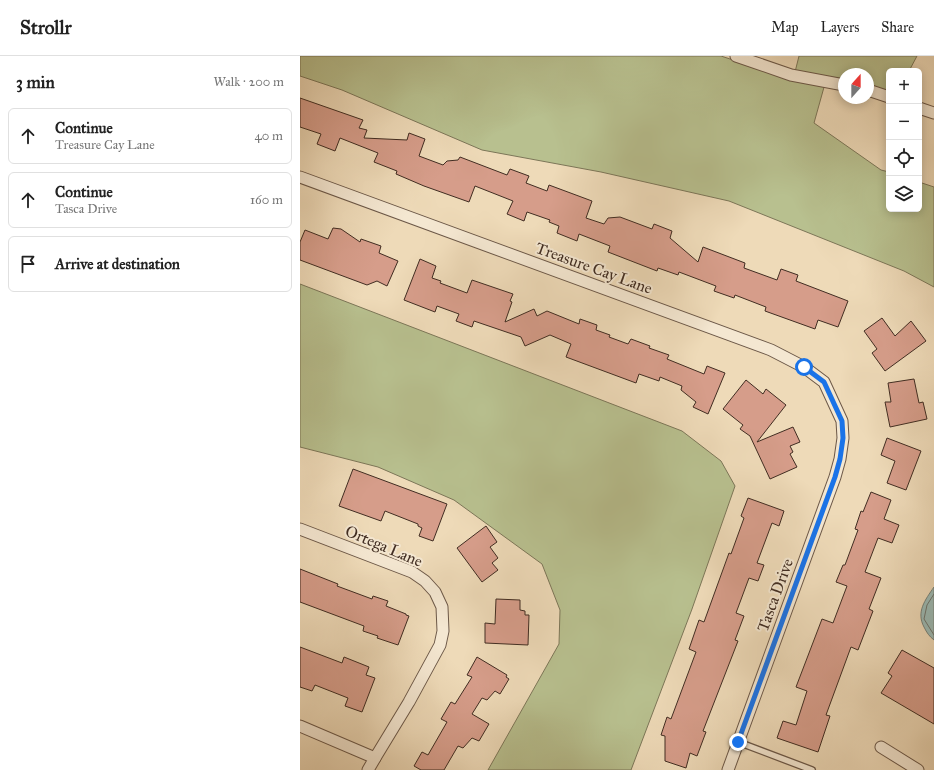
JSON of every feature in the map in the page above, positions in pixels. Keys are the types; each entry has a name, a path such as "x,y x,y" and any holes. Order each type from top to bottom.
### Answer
{"street":[{"path":"736,56 791,75 838,84"},
{"path":"874,92 886,96"},
{"path":"922,109 934,113"},
{"name":"Treasure Cay Lane","path":"300,177 771,350 804,367 824,382 842,421 843,429"},
{"name":"Tasca Drive","path":"728,770 835,477 840,459 843,429"},
{"name":"Ortega Lane","path":"300,529 412,572 425,580 435,592 442,607 443,631 440,645 409,702 368,770"},
{"path":"300,726 375,758"},
{"path":"881,747 918,770"}],"lane":[{"path":"738,742 812,770"}],"green space":[{"path":"300,56 721,56 793,80 799,56 917,56 911,68 886,68 886,95 874,92 874,68 838,68 838,83 826,80 814,123 881,170 886,171 886,212 922,212 922,183 934,187 934,287 904,271 729,201 601,172 482,150 342,90 300,76"},
{"path":"300,284 682,431 721,461 735,486 692,609 631,770 488,770 559,644 560,610 542,564 454,500 378,467 300,447"}],"water":[{"path":"934,587 934,640 929,636 925,629 922,622 921,611 925,601"}],"building":[{"path":"300,98 363,120 359,128 367,130 364,138 407,140 409,133 425,139 419,156 443,165 447,161 458,160 460,157 507,175 510,169 529,176 526,183 547,191 549,185 592,201 586,218 604,224 608,218 620,217 652,229 654,224 672,231 670,238 698,262 703,247 745,263 744,268 777,280 781,269 798,275 796,281 848,301 838,327 818,320 815,329 765,311 766,307 735,295 734,298 714,291 716,286 679,272 678,275 658,268 657,271 608,252 610,246 579,234 577,241 557,233 559,226 549,222 550,220 527,212 524,221 507,214 513,201 475,186 469,202 424,186 396,174 397,171 374,162 378,153 340,138 335,151 317,144 321,134 300,127"},
{"path":"333,228 341,229 360,242 361,239 381,246 379,253 398,261 387,286 377,281 367,285 300,260 300,242 305,230 328,239"},
{"path":"420,259 436,266 432,278 441,281 440,283 467,293 472,280 513,294 510,301 512,302 505,322 534,309 537,316 547,311 579,324 580,319 597,325 596,330 610,335 609,337 628,344 631,339 650,346 649,348 669,355 667,359 704,374 707,366 725,373 708,414 693,407 696,402 681,390 682,386 660,377 659,381 639,374 636,383 566,357 571,344 550,335 525,346 521,337 474,321 472,327 456,321 459,314 437,306 435,312 404,300"},
{"path":"882,318 895,336 911,321 926,341 885,371 872,353 877,349 864,331"},
{"path":"914,379 919,403 923,402 927,419 890,427 885,402 891,402 888,383"},
{"path":"746,380 763,394 766,389 786,405 757,442 793,427 800,442 790,446 793,452 790,454 797,467 770,479 750,436 740,429 743,425 723,409"},
{"path":"887,438 921,451 906,490 887,483 895,461 881,455"},
{"path":"353,469 447,504 433,541 419,536 422,528 418,526 418,524 385,511 381,521 339,506"},
{"path":"871,492 891,500 884,519 899,525 892,543 878,538 865,572 881,578 869,609 873,611 858,650 851,647 826,715 830,716 818,752 777,738 783,721 796,725 807,691 796,687 822,619 833,623 847,586 836,582 843,565 845,565 858,530 855,529 861,511 863,512"},
{"path":"748,498 784,511 779,526 772,523 757,563 764,565 758,581 749,578 736,613 744,616 735,640 738,641 703,731 706,732 697,756 690,753 686,768 665,761 665,736 661,735 667,717 671,719 696,652 689,649 699,620 704,622 729,553 731,554 744,518 741,516"},
{"path":"486,526 497,542 490,547 498,558 492,563 498,570 482,582 457,548"},
{"path":"300,569 338,584 337,586 372,599 373,596 388,601 386,606 409,616 398,645 377,638 378,636 363,631 364,626 300,602"},
{"path":"496,599 520,600 520,610 525,611 525,615 529,615 528,645 485,643 485,623 495,624"},
{"path":"300,647 342,663 344,657 369,667 366,675 375,678 362,712 345,706 348,698 315,685 312,691 300,687"},
{"path":"902,650 934,668 934,724 881,693 892,676 888,673"},
{"path":"477,657 507,675 506,677 509,679 500,694 495,691 487,700 482,698 472,714 489,724 479,741 472,738 463,748 458,746 444,770 421,770 414,766 422,752 428,755 447,722 441,719 451,702 455,704 472,677 467,675"}],"route":[{"path":"738,742 835,477 840,459 843,438 842,421 836,404 824,382 804,367"}]}
